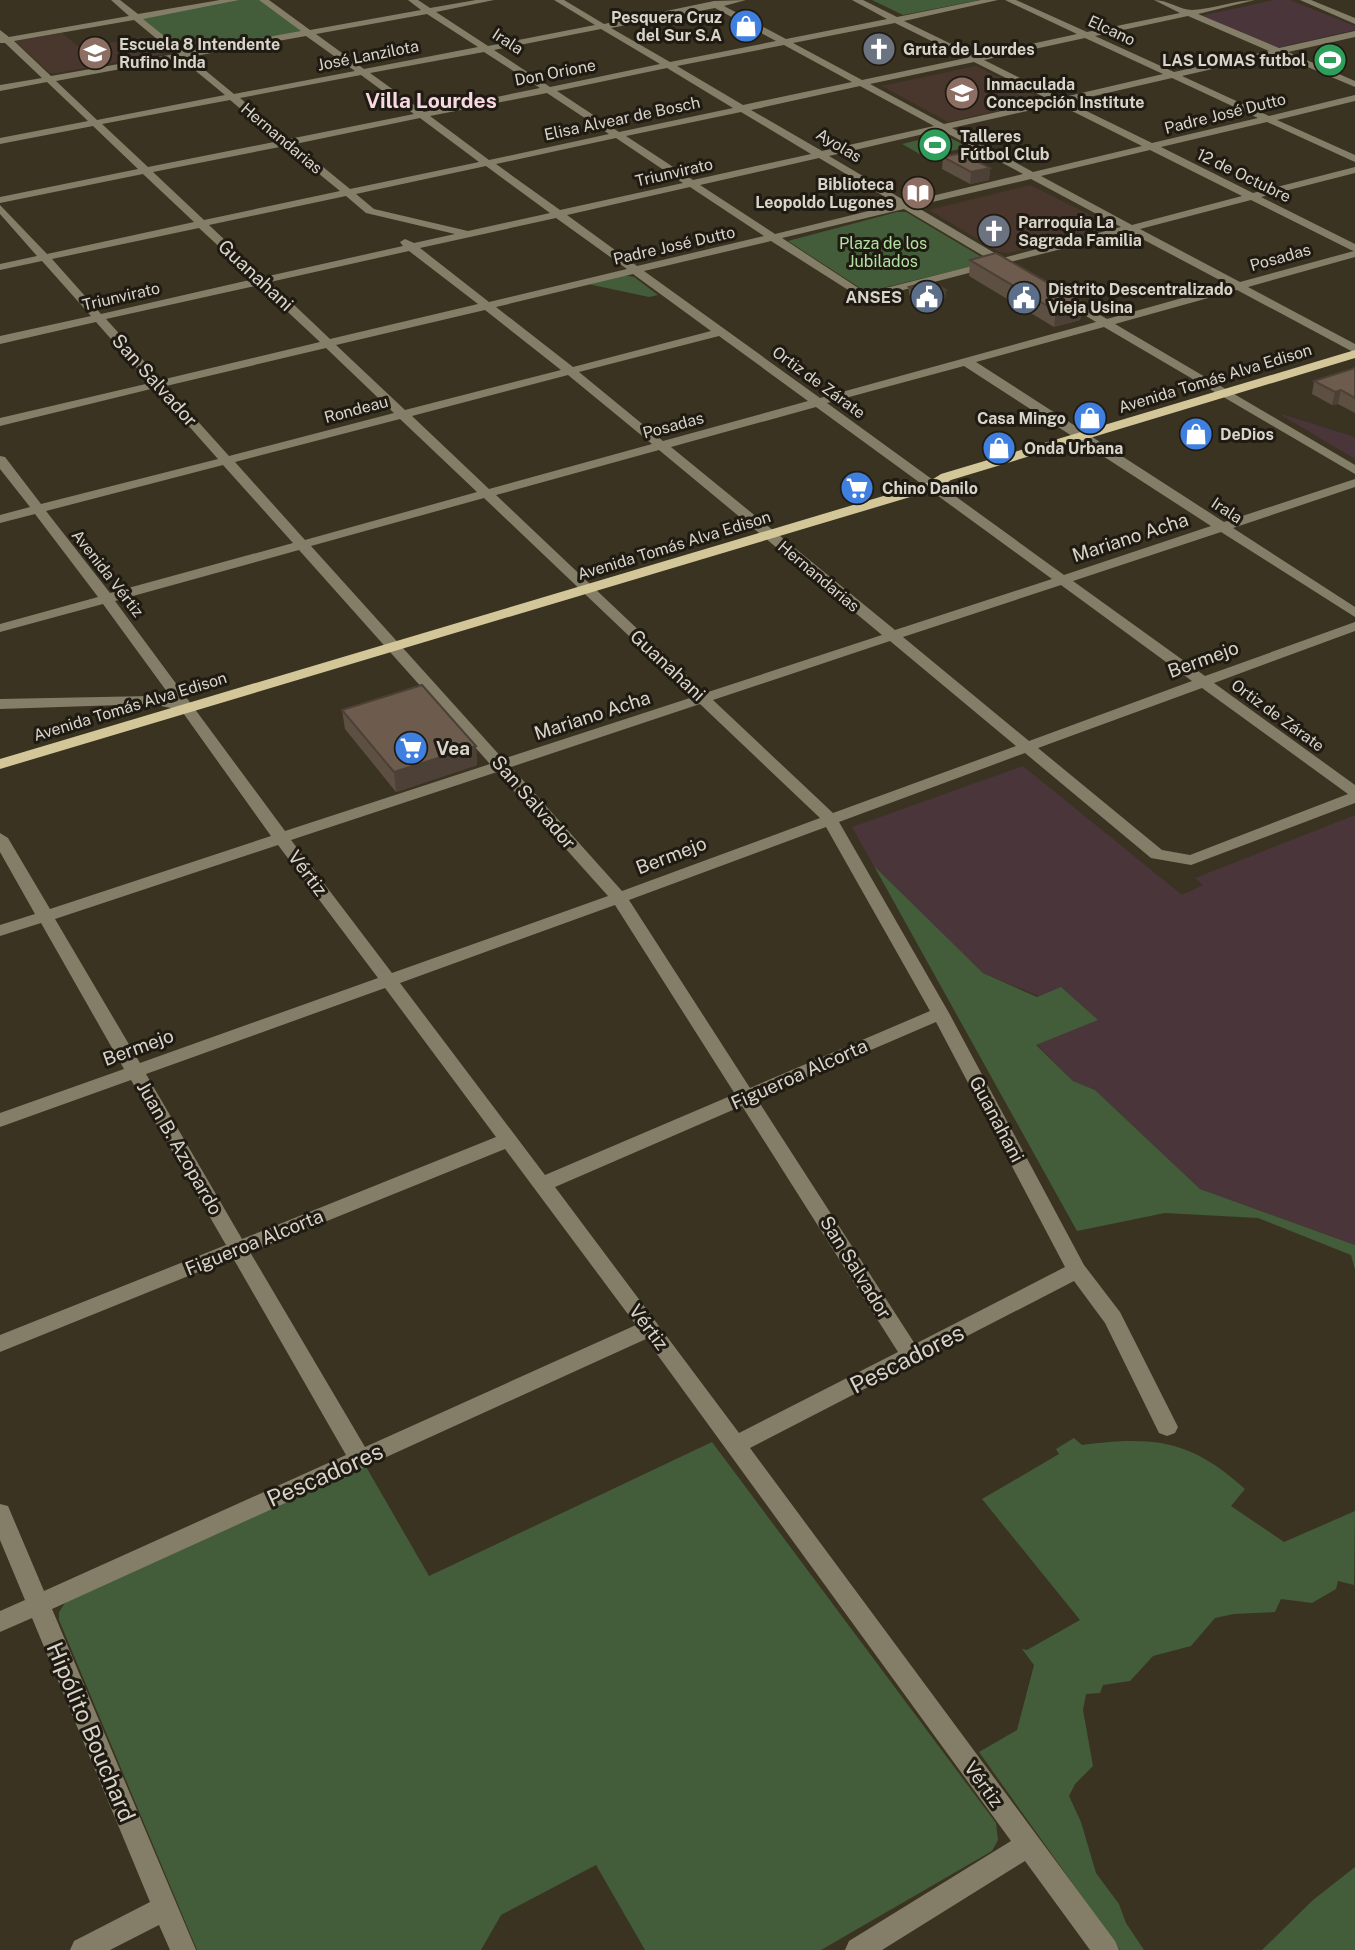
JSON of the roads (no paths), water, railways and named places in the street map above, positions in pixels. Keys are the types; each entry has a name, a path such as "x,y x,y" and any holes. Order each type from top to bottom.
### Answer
{"main road":[{"name":"Avenida Tomás Alva Edison","path":"1231,396 1355,352"},
{"name":"Avenida Tomás Alva Edison","path":"932,486 946,477 1086,440 1231,396 1355,364"},
{"name":"Avenida Tomás Alva Edison","path":"0,764 932,486 955,485 1086,440"}],"street":[{"name":"Hernandarias","path":"115,0 286,143 376,213 470,234"},
{"path":"2,38 236,0"},
{"name":"Ortiz de Zárate","path":"263,0 1355,794"},
{"name":"Irala","path":"412,0 864,298 1003,262"},
{"path":"0,88 490,0"},
{"name":"Ayolas","path":"558,0 1015,269"},
{"name":"José Lanzilota","path":"0,141 603,26 712,2 742,0"},
{"name":"12 de Octubre","path":"856,0 1355,248"},
{"name":"Don Orione","path":"0,200 994,0"},
{"name":"Elcano","path":"1009,0 1355,159"},
{"path":"1158,0 1355,85"},
{"name":"Elisa Alvear de Bosch","path":"0,267 1251,0"},
{"path":"1304,0 1355,20"},
{"path":"712,2 1355,352"},
{"name":"Triunvirato","path":"0,340 1355,34"},
{"name":"Guanahani","path":"2,38 829,818 940,1013 1077,1270 1113,1318 1167,1427"},
{"name":"Padre José Dutto","path":"0,422 1355,98"},
{"path":"1003,262 1355,170"},
{"name":"San Salvador","path":"0,208 619,898 749,1097 912,1357"},
{"name":"Hernandarias","path":"400,238 572,372 1157,853 1174,859 1191,860 1355,794"},
{"name":"Posadas","path":"0,628 305,546 1355,254"},
{"path":"1049,290 1355,470"},
{"name":"Rondeau","path":"0,519 720,332"},
{"name":"Irala","path":"967,362 1355,613"},
{"name":"Avenida Vértiz","path":"0,460 186,707"},
{"name":"Mariano Acha","path":"0,931 1355,483"},
{"name":"Bermejo","path":"0,1120 619,898 1355,625"},
{"path":"0,704 151,700 186,707"},
{"name":"Vértiz","path":"186,707 282,839 650,1328 1105,1950"},
{"name":"Juan B. Azopardo","path":"0,838 360,1459"},
{"name":"Figueroa Alcorta","path":"543,1184 940,1013"},
{"name":"Figueroa Alcorta","path":"0,1344 508,1140"},
{"name":"Pescadores","path":"736,1445 1077,1270"},
{"name":"Pescadores","path":"0,1622 650,1328"},
{"name":"Hipólito Bouchard","path":"0,1513 183,1950"},
{"path":"858,1950 1029,1844"},
{"path":"83,1950 165,1908"}],"place":[{"name":"Pesquera Cruz del Sur S.A","path":"746,26"},
{"name":"Gruta de Lourdes","path":"879,49"},
{"name":"Escuela 8 Intendente Rufino Inda","path":"95,53"},
{"name":"LAS LOMAS futbol","path":"1330,60"},
{"name":"Inmaculada Concepción Institute","path":"962,93"},
{"name":"Talleres Fútbol Club","path":"935,145"},
{"name":"Biblioteca Leopoldo Lugones","path":"918,193"},
{"name":"Parroquia La Sagrada Familia","path":"994,231"},
{"name":"ANSES","path":"927,297"},
{"name":"Distrito Descentralizado Vieja Usina","path":"1024,298"},
{"name":"Casa Mingo","path":"1090,418"},
{"name":"DeDios","path":"1196,434"},
{"name":"Onda Urbana","path":"999,448"},
{"name":"Chino Danilo","path":"857,488"},
{"name":"Vea","path":"411,748"}],"district":[{"name":"Villa Lourdes","path":"431,101"}],"park label":[{"name":"Plaza de los Jubilados","path":"883,252"}]}
